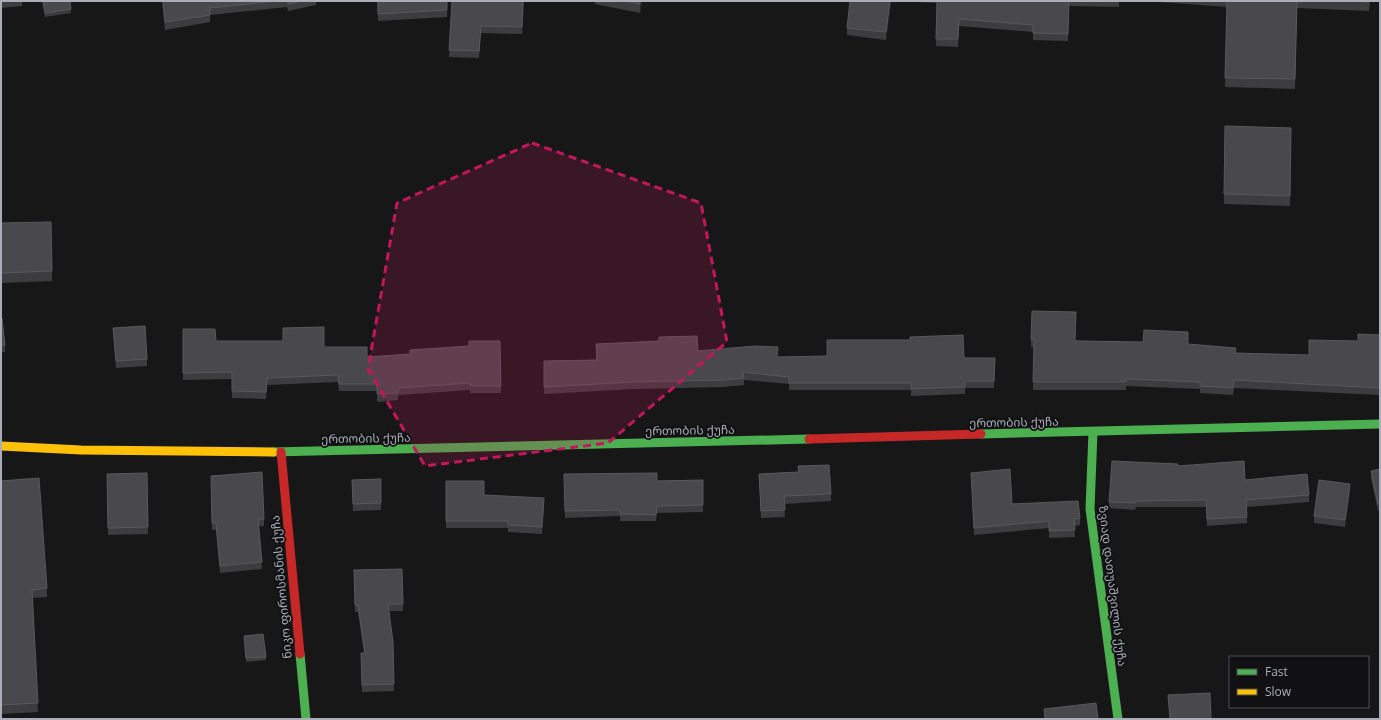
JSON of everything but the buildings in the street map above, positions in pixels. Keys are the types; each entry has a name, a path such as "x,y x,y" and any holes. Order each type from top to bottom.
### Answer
{"street":[{"name":"ერთობის ქუჩა","path":"1,446 81,450 281,452 1380,424"},
{"name":"ზვიად დათუაშვილის ქუჩა","path":"1093,432 1090,509 1118,719"},
{"name":"ნიკო ფიროსმანის ქუჩა","path":"281,452 306,719"}],"highlighted area":[{"path":"532,143 701,203 727,342 608,443 425,466 368,369 397,203"}],"traffic: fast":[{"path":"981,434 1380,424"},
{"path":"1093,432 1090,509 1118,719"},
{"path":"273,452 809,439"},
{"path":"300,654 306,719"}],"traffic: slow":[{"path":"1,446 81,450 273,452"}],"traffic: jam":[{"path":"809,439 981,434"},
{"path":"281,452 300,654"}]}
